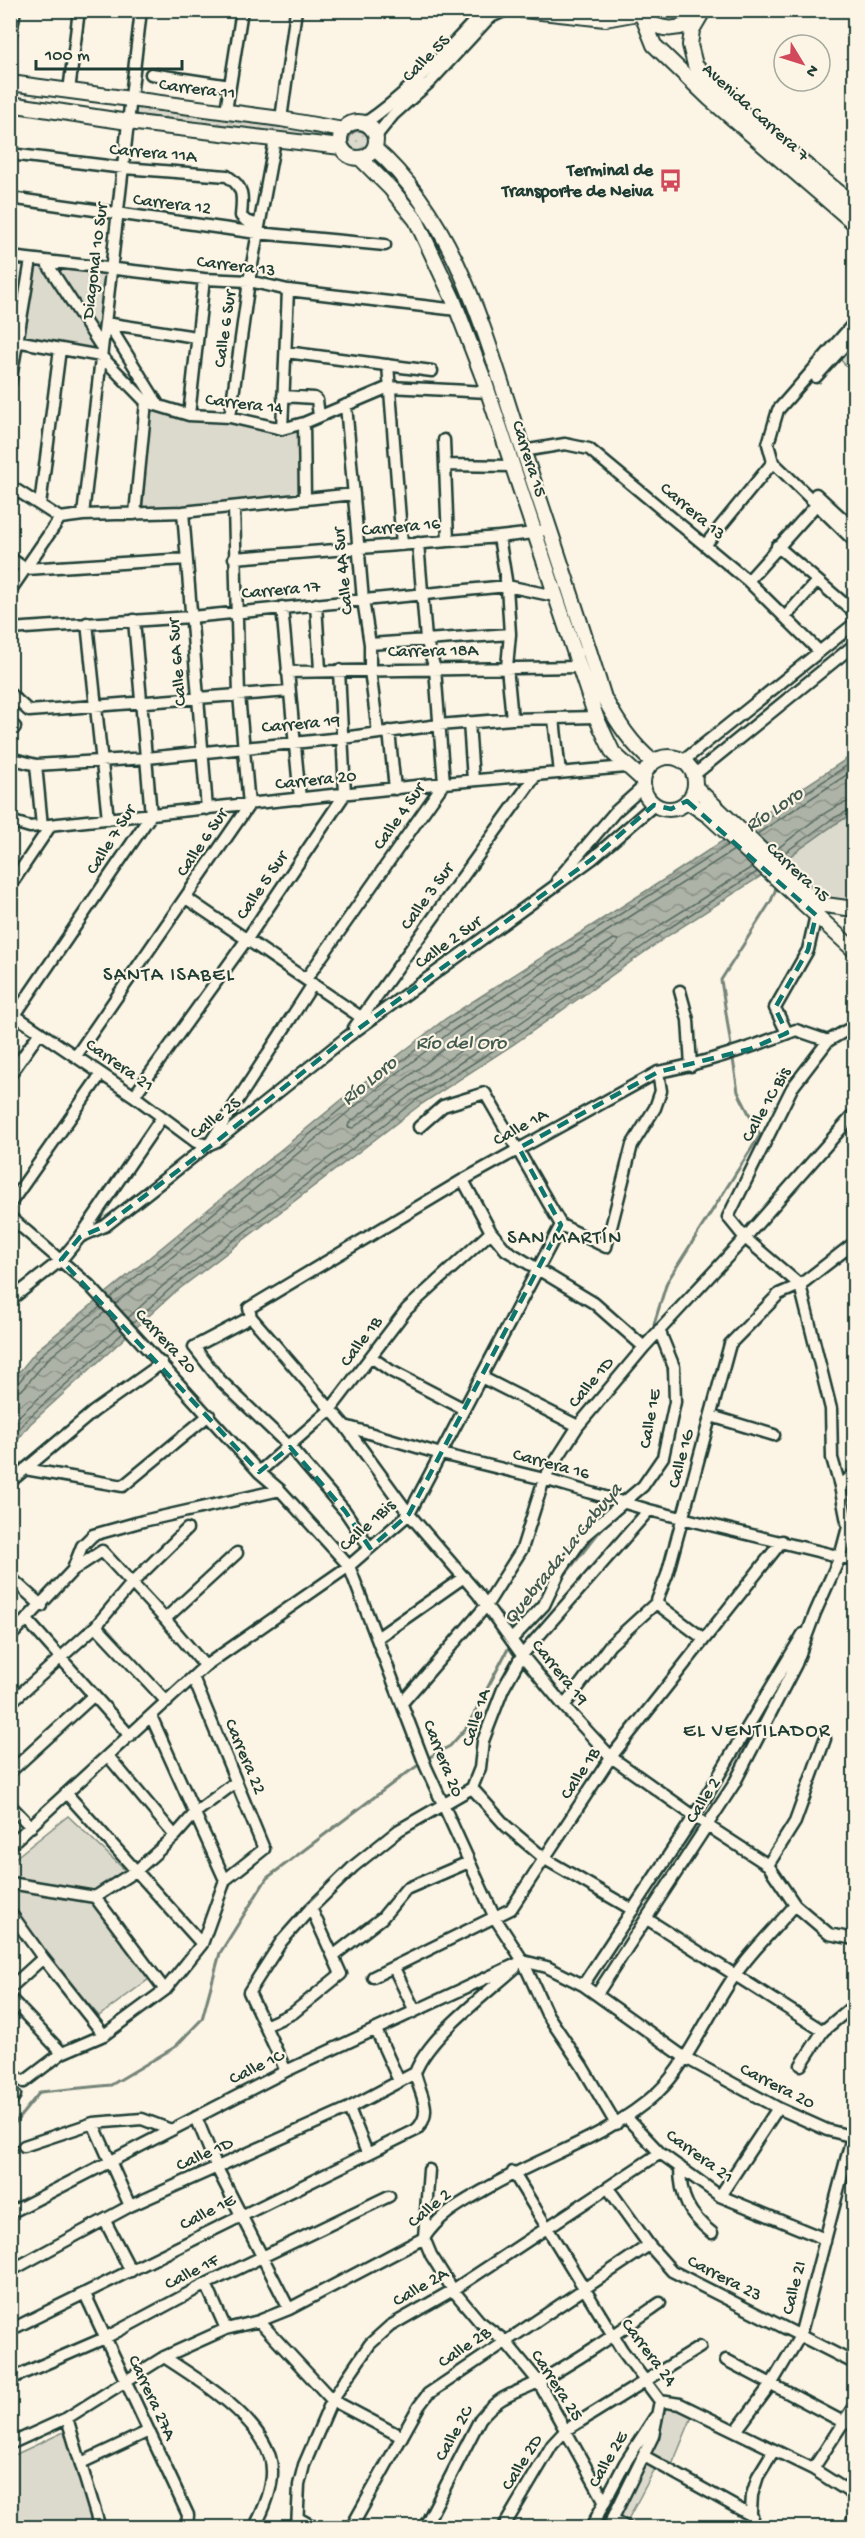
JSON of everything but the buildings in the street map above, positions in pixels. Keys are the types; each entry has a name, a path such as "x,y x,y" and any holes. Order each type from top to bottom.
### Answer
{"main road":[{"path":"523,10 605,19 640,15 655,27 668,29 681,28 703,12"},
{"name":"Avenida Carrera 7","path":"703,12 692,30 690,45 695,65 724,98 855,205"},
{"name":"Avenida Carrera 7","path":"640,15 654,45 703,92 855,223"},
{"name":"Carrera 11","path":"10,83 281,118 343,130"},
{"path":"10,104 128,122 341,147"},
{"path":"353,123 364,123 371,127 375,142 366,157 349,156 341,147 343,130 353,123"},
{"name":"Carrera 15","path":"375,142 430,211 476,307 604,698 624,733 653,762"},
{"name":"Carrera 15","path":"360,158 391,189 416,220 457,310 488,392 596,717 613,753 643,783"},
{"path":"666,757 683,761 694,781 687,801 671,809 654,805 649,800 643,783 645,771 653,762 666,757"},
{"name":"Carrera 15","path":"694,781 714,812 813,906 855,950"},
{"name":"Carrera 15","path":"687,801 714,812"},
{"path":"813,906 855,909"},
{"name":"Carrera 15","path":"813,906 855,938"}],"street":[{"path":"10,39 15,10"},
{"path":"69,91 79,10"},
{"name":"Diagonal 10 Sur","path":"83,515 141,10"},
{"path":"226,111 242,10"},
{"path":"281,118 296,10"},
{"name":"Calle 5S","path":"364,123 380,112 429,68 485,10"},
{"name":"Calle 5S","path":"375,142 393,115 431,81 489,18 506,10"},
{"path":"151,74 230,86"},
{"name":"Calle 6 Sur","path":"230,417 249,281 274,140"},
{"name":"Carrera 11A","path":"10,154 124,168 227,176 238,183 243,192 241,216 258,229"},
{"name":"Carrera 12","path":"10,198 117,215 385,245"},
{"name":"Carrera 13","path":"10,257 111,270 249,281 288,290 457,310"},
{"path":"10,384 14,341 32,260"},
{"name":"Carrera 14","path":"46,262 101,352 146,402 189,415 230,417 282,429 304,423 389,387 488,392"},
{"path":"189,415 204,279"},
{"path":"282,429 288,290"},
{"path":"855,323 778,410 771,445 773,462 855,541"},
{"path":"106,324 196,337"},
{"path":"106,324 159,406"},
{"path":"771,445 788,409 855,335"},
{"path":"14,341 60,349 101,352"},
{"path":"40,505 60,349"},
{"path":"286,352 432,371"},
{"path":"388,365 402,545"},
{"path":"283,396 314,398 317,400 319,416"},
{"path":"135,514 146,402"},
{"name":"Calle 4A Sur","path":"346,405 363,600 370,644 370,670 395,789"},
{"path":"304,423 304,499"},
{"path":"444,440 448,540"},
{"name":"Carrera 13","path":"523,450 565,444 589,449 706,544 786,616 819,651"},
{"path":"771,445 778,458 855,529"},
{"path":"706,544 773,462"},
{"path":"445,465 511,466"},
{"path":"10,500 14,488 60,518 83,515 183,512 354,494"},
{"path":"748,581 817,504"},
{"name":"Calle 6 Sur","path":"76,1056 249,805 239,695 234,507"},
{"name":"Calle 6A Sur","path":"183,512 207,809"},
{"path":"10,591 60,518"},
{"name":"Carrera 16","path":"234,558 499,537 534,533 550,528"},
{"path":"499,537 507,586 510,634 507,667 512,719"},
{"name":"Calle 4 Sur","path":"208,1145 309,981 444,783 435,669 426,639 418,543"},
{"path":"777,546 855,612"},
{"path":"10,558 26,569 186,559"},
{"path":"786,616 818,581"},
{"name":"Carrera 17","path":"10,629 191,617 507,586 555,596"},
{"path":"316,604 320,670"},
{"path":"282,607 300,799"},
{"name":"Calle 7 Sur","path":"13,1013 151,815 134,620"},
{"path":"87,623 108,819"},
{"path":"683,761 855,624"},
{"path":"370,644 510,634"},
{"path":"694,781 855,645"},
{"name":"Carrera 18A","path":"287,672 507,667 579,668"},
{"path":"339,670 345,794"},
{"path":"10,694 29,711 289,691"},
{"name":"Carrera 19","path":"12,761 36,765 147,758 294,741 342,738 439,724 596,717"},
{"path":"554,719 560,773"},
{"path":"469,722 472,780"},
{"path":"10,886 47,826 36,765"},
{"name":"Carrera 20","path":"10,821 30,827 47,826 472,780 626,767"},
{"name":"Calle 3 Sur","path":"365,1020 536,775"},
{"name":"Calle 2 Sur","path":"549,891 608,820 643,783"},
{"name":"Calle 5 Sur","path":"134,1096 248,939 345,794"},
{"name":"Calle 2 Sur","path":"365,1020 549,891 592,859 654,805"},
{"path":"186,898 365,1020"},
{"path":"787,1033 775,1008 808,950 813,906"},
{"path":"680,991 688,1020 691,1066"},
{"name":"Carrera 21","path":"13,1013 134,1096 196,1142 208,1145"},
{"name":"Calle 2S","path":"80,1237 105,1226 208,1145 217,1141 365,1020"},
{"name":"Calle 1C Bis","path":"745,1238 728,1217 792,1088 828,1041 855,1026"},
{"name":"Calle 1A","path":"194,1347 463,1180 658,1072 726,1056 796,1030 828,1041"},
{"path":"10,1075 40,1032"},
{"path":"419,1127 443,1106 485,1093 519,1148 561,1225 606,1247 632,1145 655,1108 661,1091 658,1072"},
{"path":"10,1204 101,1074"},
{"name":"Calle 1D","path":"402,1703 486,1606 522,1549 544,1479 578,1426 659,1330 745,1238 855,1114"},
{"path":"10,1300 61,1260 80,1237 162,1117"},
{"path":"463,1180 491,1232 506,1250 594,1303 644,1347"},
{"path":"10,1218 61,1260"},
{"name":"Calle 1Bis","path":"10,1845 205,1666 350,1566 410,1514 561,1225"},
{"name":"Calle 1B","path":"260,1472 330,1410 407,1309 491,1232"},
{"path":"745,1238 800,1285"},
{"name":"Calle 1G","path":"564,1706 610,1646 656,1603 668,1575 730,1344 779,1294 800,1285 855,1243"},
{"name":"Carrera 20","path":"61,1260 90,1286 260,1472 280,1490 350,1566 426,1767 495,1918 522,1960 547,1967 583,1985 684,2057 778,2108 827,2130 854,2137"},
{"name":"Calle 2","path":"597,1994 735,1784 796,1664 815,1613 840,1557 848,1527 832,1458 831,1409 800,1285"},
{"name":"Carrera 19","path":"250,1312 345,1426 410,1514 464,1577 564,1706 611,1757 694,1817 768,1865 795,1905 829,1934 855,1939"},
{"name":"Calle 1E","path":"515,1645 544,1605 556,1580 585,1535 643,1485 663,1457 675,1402 674,1367 659,1330"},
{"name":"Carrera 20","path":"194,1347 219,1379 290,1447 345,1510 370,1548"},
{"path":"371,1357 391,1371 464,1409"},
{"path":"10,1482 93,1412 162,1363"},
{"path":"481,1377 578,1426"},
{"path":"25,1469 123,1486 209,1415"},
{"path":"711,1416 774,1435"},
{"name":"Carrera 16","path":"345,1426 441,1454 544,1479 649,1510 855,1560"},
{"path":"840,1486 855,1474"},
{"path":"73,1570 82,1546 93,1535 143,1521 280,1490"},
{"name":"Calle 1A","path":"472,1788 480,1768 483,1741 503,1689 515,1645 649,1510"},
{"path":"10,1703 96,1626 132,1583 187,1529"},
{"name":"Calle 1B","path":"373,1977 511,1909 611,1757 782,1541"},
{"path":"10,1637 42,1606 73,1570 102,1551 205,1666"},
{"path":"165,1619 237,1553"},
{"path":"10,1577 42,1606"},
{"path":"377,1638 464,1577"},
{"path":"656,1603 704,1639"},
{"name":"Calle 2","path":"583,1985 694,1817 815,1613"},
{"path":"27,1620 130,1736"},
{"path":"96,1626 167,1702"},
{"name":"Carrera 22","path":"193,1677 264,1849 225,1880"},
{"path":"10,1772 94,1695"},
{"path":"10,2073 24,2082 62,2053 104,2034 165,1990 202,1944 225,1880 151,1716"},
{"path":"768,1865 795,1822 825,1739"},
{"path":"108,1756 175,1836"},
{"path":"10,1883 95,1897 137,1870 175,1836 196,1812 236,1782"},
{"path":"286,2071 249,1992 281,1942 311,1908 354,1866 399,1830 472,1788"},
{"name":"Carrera 20","path":"472,1788 506,1826 545,1859 633,1910"},
{"path":"67,1794 202,1944"},
{"path":"10,1804 31,1827"},
{"path":"333,1956 382,1918 406,1889 469,1862"},
{"path":"95,1897 165,1990"},
{"name":"Calle 2","path":"10,2445 67,2418 164,2357 226,2329 259,2321 289,2309 424,2238 436,2221 447,2211 513,2172 583,2142 627,2118 660,2090 684,2057 734,1976 795,1905"},
{"path":"265,2026 293,2013 341,1974 311,1908"},
{"path":"12,1916 104,2034"},
{"path":"647,1920 823,2031"},
{"path":"10,1988 43,1958"},
{"path":"415,2073 419,2061 433,2043 522,1960 547,2014 582,2066 616,2124"},
{"name":"Calle 1C","path":"10,2213 286,2071 522,1960"},
{"path":"394,1968 415,2011"},
{"path":"10,1998 62,2053"},
{"path":"801,2065 823,2031 855,2005"},
{"path":"376,2030 399,2081"},
{"name":"Calle 1D","path":"10,2271 130,2206 349,2108 415,2073"},
{"name":"Calle 1E","path":"10,2330 420,2126 425,2102 415,2073"},
{"path":"349,2108 368,2153"},
{"path":"720,2196 778,2108"},
{"path":"196,2116 217,2168 289,2309"},
{"name":"Carrera 21","path":"627,2118 660,2152 720,2196 825,2239"},
{"path":"24,2146 93,2123 142,2119 171,2130"},
{"path":"93,2123 130,2206"},
{"name":"Calle 2I","path":"736,2432 772,2383 800,2336 854,2137"},
{"name":"Calle 2A","path":"297,2523 299,2485 304,2464 332,2400 355,2363 376,2338 390,2326 453,2290 660,2152"},
{"name":"Carrera 23","path":"680,2167 680,2187 694,2219 712,2233"},
{"path":"424,2238 429,2170"},
{"name":"Carrera 24","path":"513,2172 613,2336 647,2381 660,2407 680,2404 813,2469 855,2494"},
{"name":"Carrera 23","path":"608,2188 672,2271 855,2363"},
{"name":"Calle 1F","path":"10,2379 105,2338 206,2284 389,2196"},
{"path":"105,2221 131,2271"},
{"name":"Carrera 25","path":"424,2238 431,2255 453,2290 480,2321 505,2341 538,2382 604,2500"},
{"name":"Calle 2B","path":"351,2528 428,2394 650,2245"},
{"path":"206,2284 226,2329"},
{"name":"Carrera 27A","path":"85,2294 188,2515 188,2528"},
{"name":"Calle 2C","path":"424,2528 480,2419 489,2408 501,2397 538,2382 613,2336 660,2303"},
{"path":"259,2321 332,2400 402,2437"},
{"name":"Calle 2D","path":"503,2528 552,2445 566,2430 700,2347"},
{"path":"164,2357 205,2384 238,2411 258,2435 270,2457 272,2476 264,2509 254,2528"},
{"path":"726,2360 845,2423"},
{"path":"813,2469 855,2406"},
{"name":"Calle 2E","path":"610,2523 653,2436 660,2407"},
{"name":"Calle 2E","path":"591,2528 625,2463 660,2407"},
{"path":"67,2418 100,2528"},
{"path":"81,2463 149,2431"},
{"path":"750,2528 752,2495 758,2476 774,2451"},
{"path":"644,2456 752,2516"},
{"path":"848,2528 855,2518"},
{"path":"297,2523 316,2528"},
{"path":"610,2523 628,2528"}],"highlighted area":[{"path":"687,801 816,915 808,950 775,1008 787,1033 750,1049 658,1072 519,1148 561,1225 409,1514 370,1548 345,1511 290,1447 259,1472 61,1260 80,1237 105,1226 217,1141 347,1037 592,859 654,805 671,809"}],"shaded area":[{"path":"641,11 698,11 694,16 667,25"},
{"path":"135,107 338,133 336,141 134,114"},
{"path":"359,131 366,134 369,141 366,148 359,151 352,148 349,141 352,134"},
{"path":"34,265 108,272 96,350 22,339"},
{"path":"854,335 854,374 837,356"},
{"path":"146,402 281,429 304,423 305,499 135,514"},
{"path":"854,813 854,909 830,907 779,864"},
{"path":"68,1816 129,1874 86,1895 149,1979 99,2016 45,1954 11,1901 10,1862"},
{"path":"661,2402 694,2412 670,2470 658,2463 625,2525 592,2528"},
{"path":"66,2431 96,2527 11,2527 10,2457"}],"water":[{"name":"Río del Oro","path":"854,754 854,813 669,935 514,1044 420,1105 174,1293 30,1424 11,1449 11,1382 38,1349 350,1093 445,1019 668,877"}],"waterway":[{"name":"Quebrada La Cabuya","path":"655,1328 654,1324 667,1282 760,1135 738,1092 721,980 771,901 777,886"},
{"name":"Quebrada La Cabuya","path":"667,1363 669,1377"},
{"name":"Quebrada La Cabuya","path":"560,1581 607,1522"},
{"name":"Quebrada La Cabuya","path":"10,2129 40,2092 111,2085 175,2047 202,2019 220,1953 267,1878 397,1780 450,1746 467,1727 510,1645"}],"place":[{"name":"Terminal de Transporte de Neiva","path":"671,181"}],"district":[{"name":"SANTA ISABEL","path":"169,976"},
{"name":"SAN MARTÍN","path":"565,1239"},
{"name":"EL VENTILADOR","path":"757,1732"}],"water label":[{"name":"Río Loro","path":"775,811"},
{"name":"Río Loro","path":"370,1082"}]}
